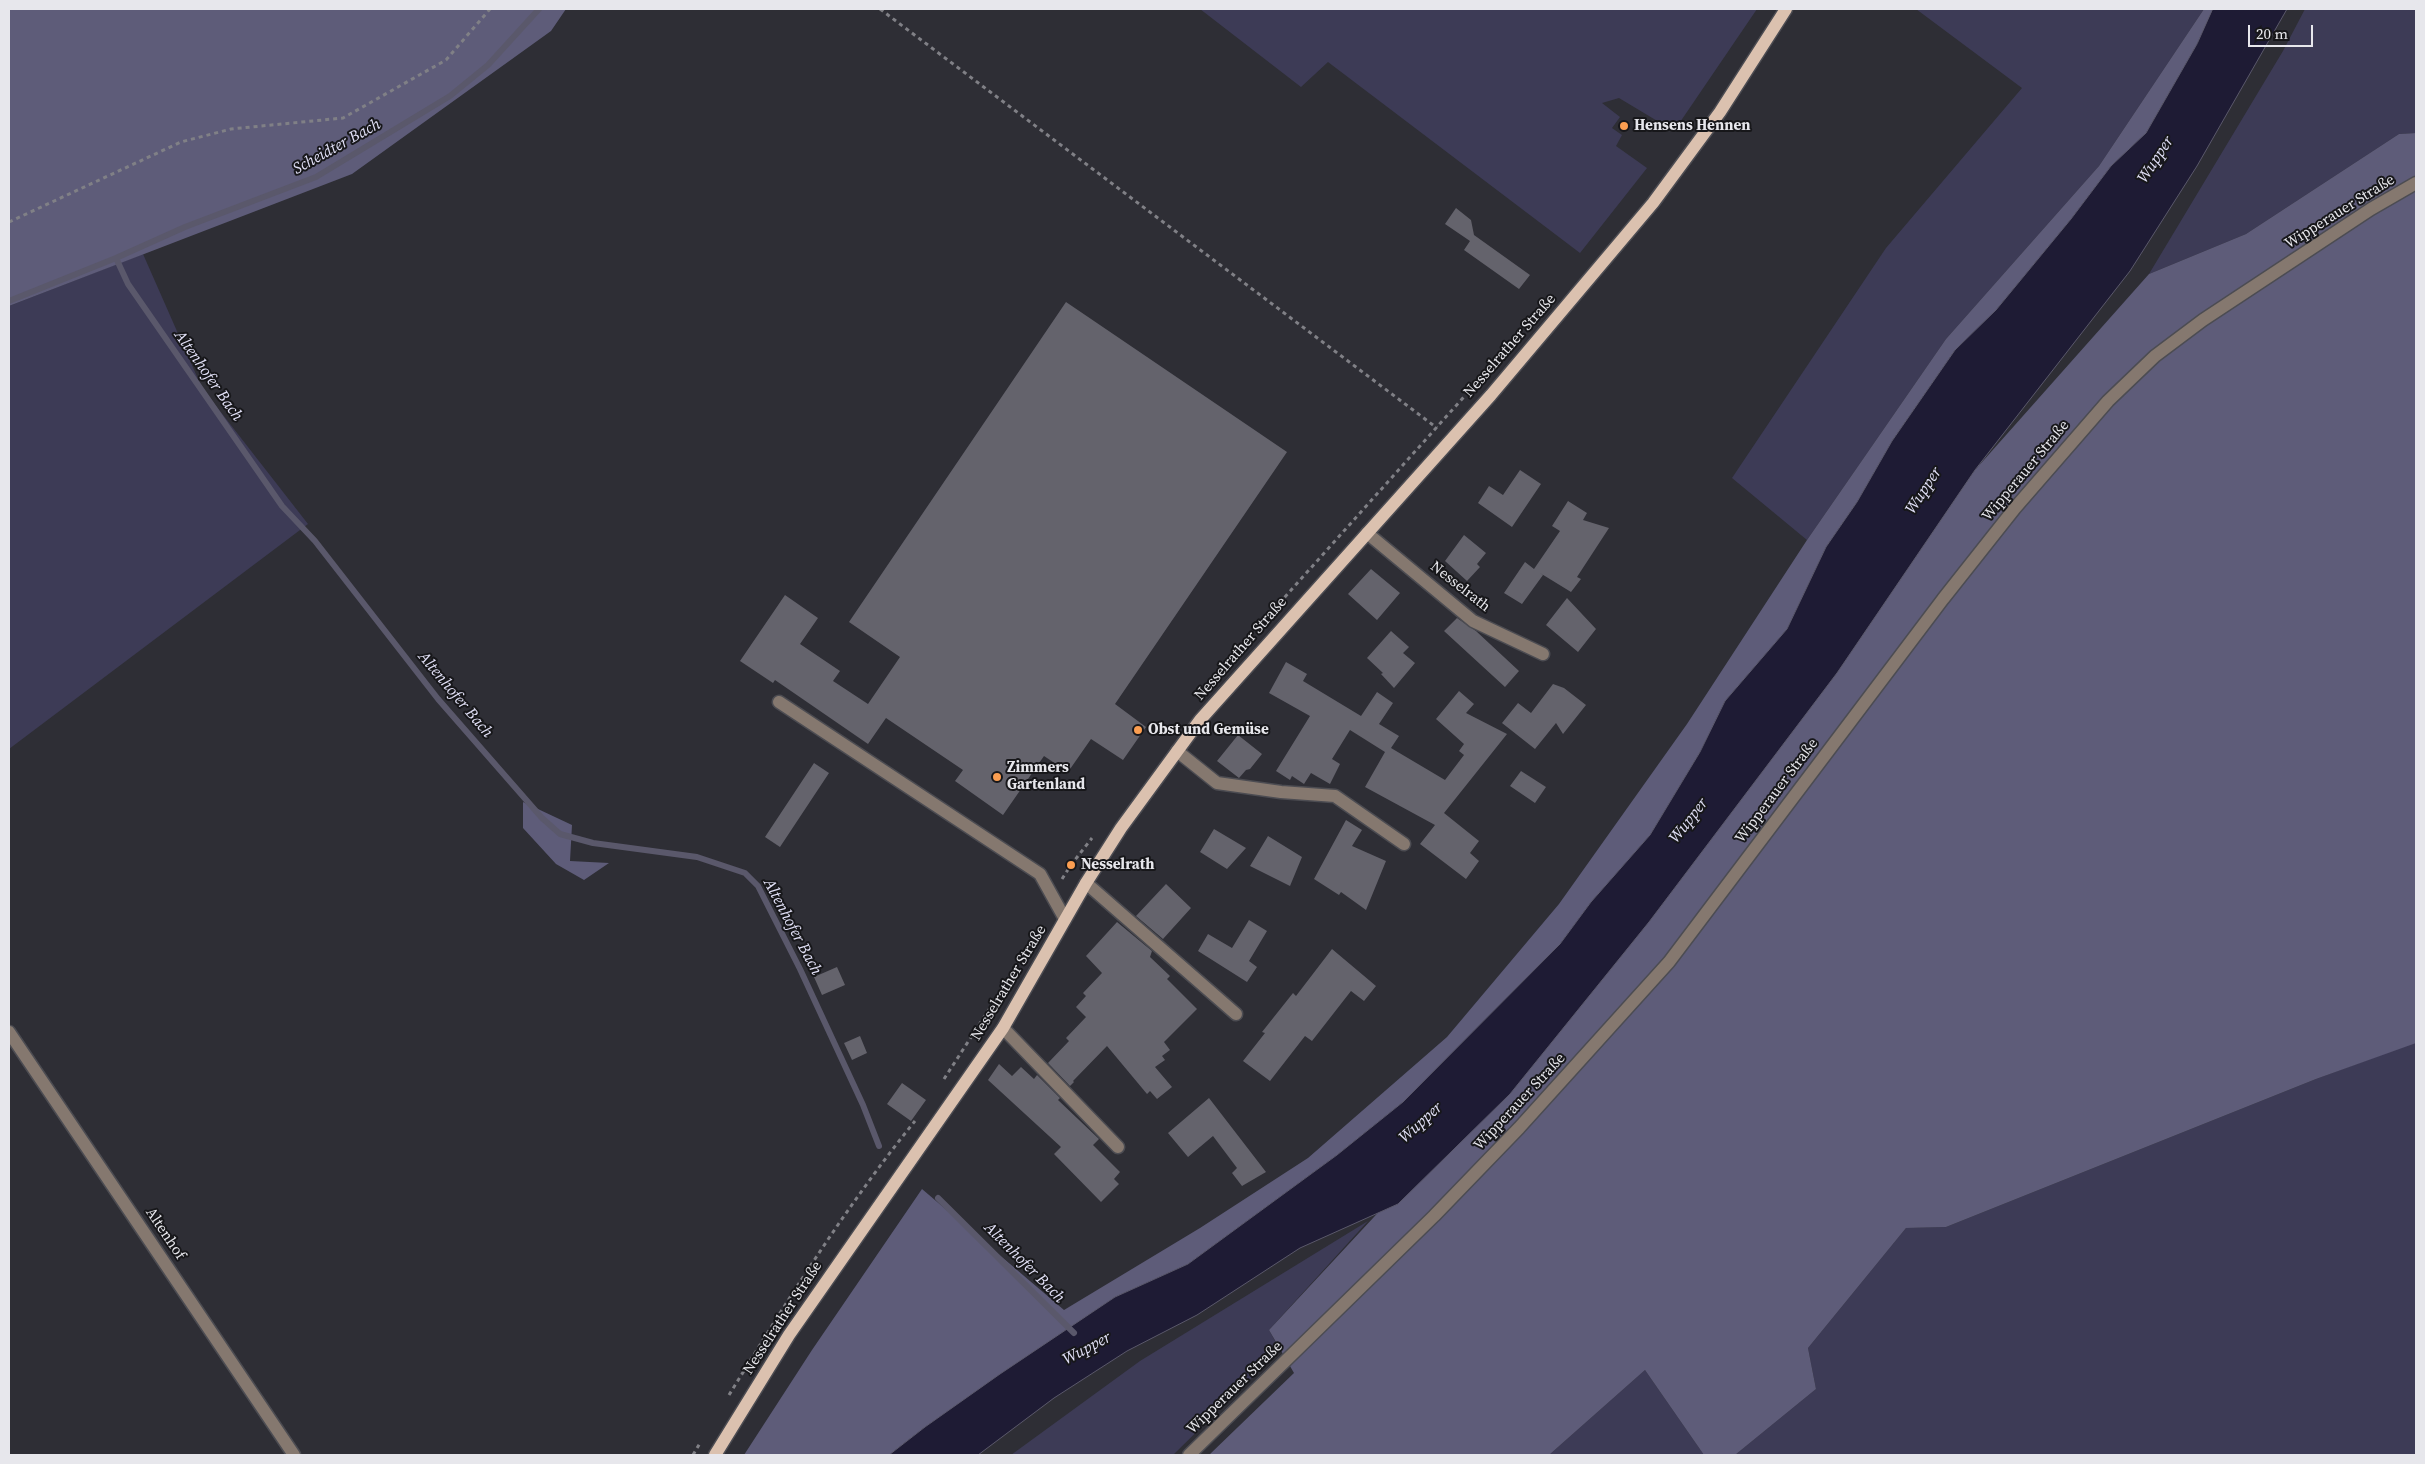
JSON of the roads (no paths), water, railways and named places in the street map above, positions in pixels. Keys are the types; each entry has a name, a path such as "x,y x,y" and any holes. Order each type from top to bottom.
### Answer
{"main road":[{"name":"Nesselrather Straße","path":"715,1455 789,1335 1003,1028 1086,883 1121,828 1177,751 1200,720 1491,394 1653,203 1720,112 1786,9"}],"street":[{"name":"Wipperauer Straße","path":"1189,1455 1434,1216 1526,1120 1669,962 1949,592 2015,508 2108,401 2155,356 2203,320 2371,209 2416,183"},
{"name":"Nesselrath","path":"1366,533 1473,621 1543,654"},
{"path":"779,702 1040,874 1065,919"},
{"path":"1177,751 1218,783 1281,792 1335,796 1404,844"},
{"path":"1086,883 1236,1014"},
{"path":"1003,1028 1118,1147"},
{"name":"Altenhof","path":"9,1032 294,1455"}],"water":[{"name":"Wupper","path":"2213,9 2287,9 2197,166 2130,271 1975,470 1837,673 1649,922 1510,1094 1398,1204 1300,1248 1197,1315 1127,1351 1054,1398 978,1455 889,1455 1000,1374 1115,1297 1188,1264 1337,1155 1403,1102 1560,944 1591,902 1650,835 1700,752 1725,701 1787,629 1826,547 1857,502 1892,441 1955,350 1996,310 2071,219 2111,166 2146,133 2197,44"}],"waterway":[{"name":"Scheidter Bach","path":"9,301 116,258 185,227 316,177 450,96 488,65 539,9"},
{"name":"Altenhofer Bach","path":"116,258 128,284 282,506 315,541 438,699 542,818 560,834 593,843 697,857 745,873 758,886 800,969 863,1105 879,1146"},
{"name":"Altenhofer Bach","path":"938,1198 1074,1333"}],"place":[{"name":"Hensens Hennen","path":"1624,126"},
{"name":"Obst und Gemüse","path":"1138,730"},
{"name":"Zimmers Gartenland","path":"997,777"},
{"name":"Nesselrath","path":"1071,865"}]}
